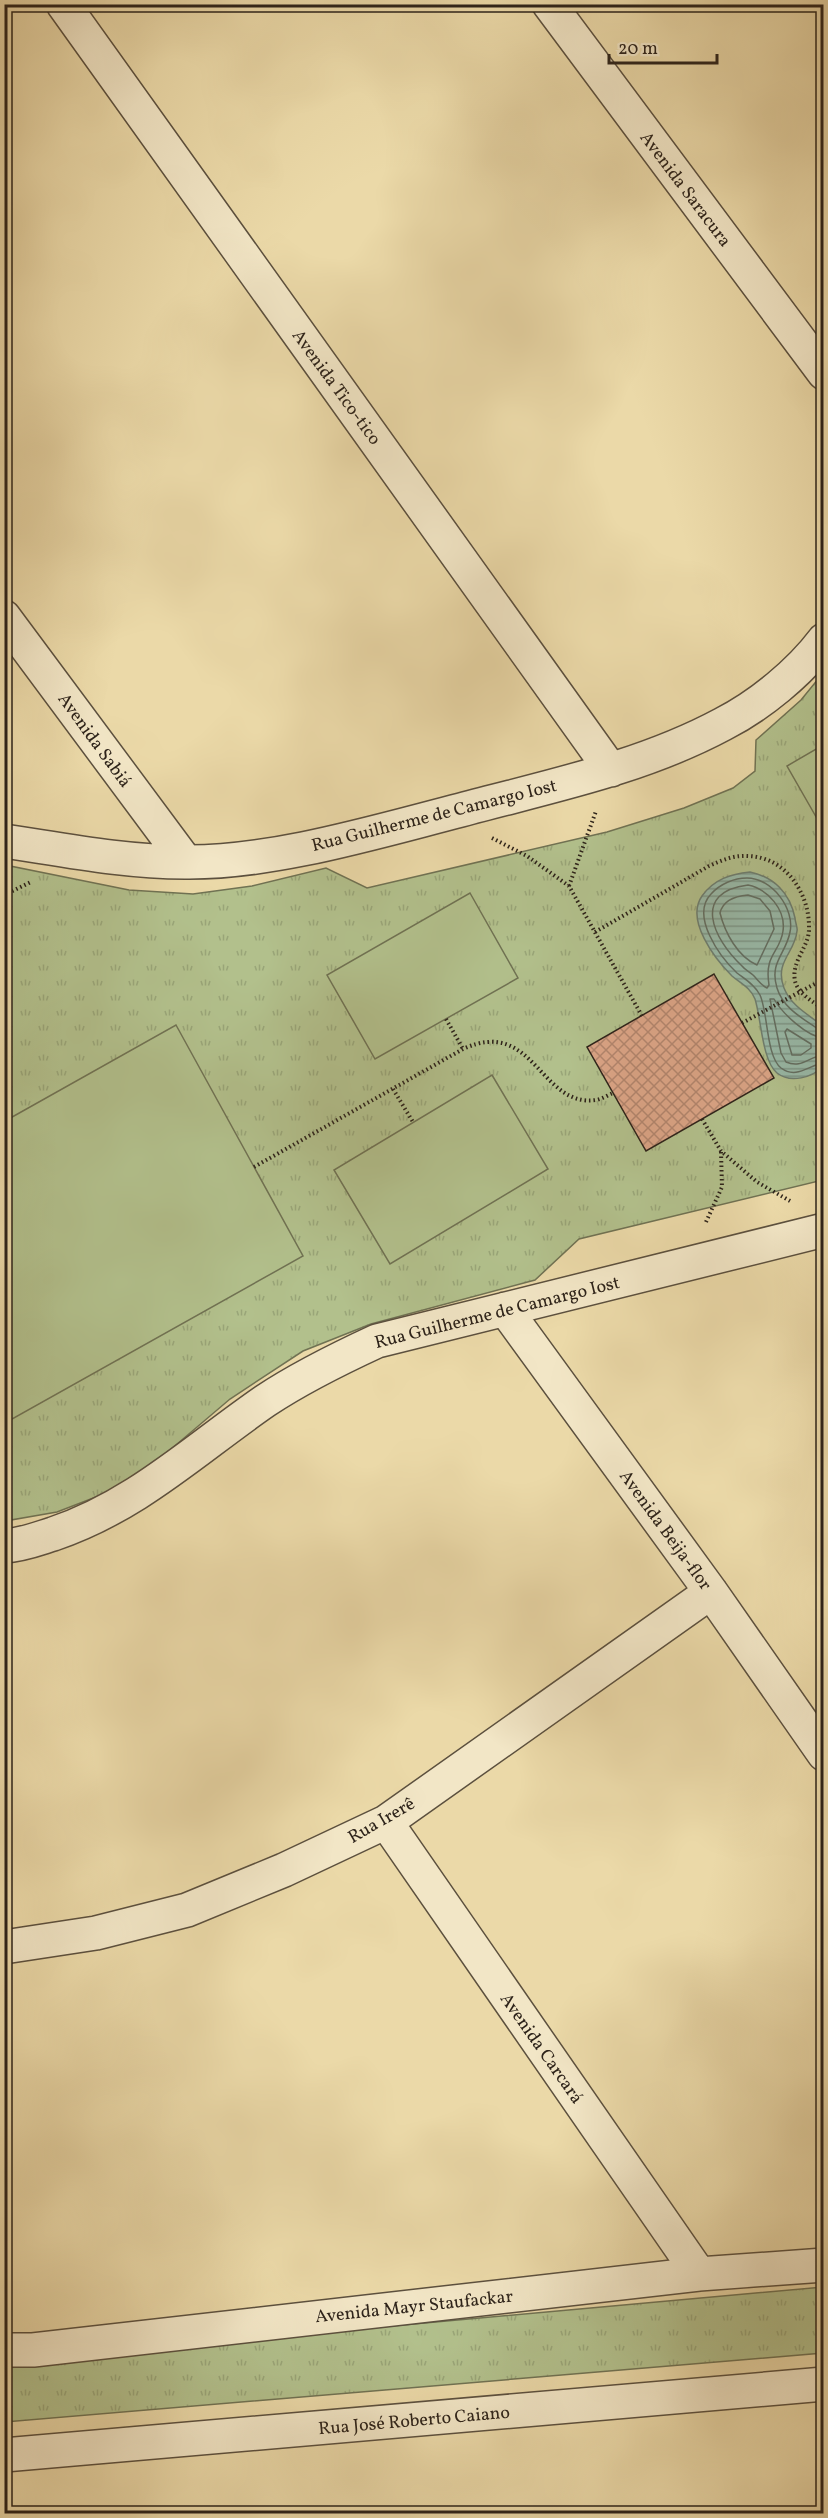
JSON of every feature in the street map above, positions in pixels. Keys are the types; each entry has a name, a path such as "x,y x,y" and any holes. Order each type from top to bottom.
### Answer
{"street":[{"name":"Avenida Tico-tico","path":"63,4 611,770"},
{"name":"Avenida Saracura","path":"549,4 824,373"},
{"name":"Avenida Sabiá","path":"4,617 186,862"},
{"name":"Rua Guilherme de Camargo Iost","path":"4,841 106,856 186,862 257,857 339,840 611,770 671,749 725,723 768,694 812,656 824,640"},
{"name":"Rua Guilherme de Camargo Iost","path":"4,1546 21,1545 75,1527 128,1501 191,1458 263,1402 312,1371 377,1341 824,1230"},
{"name":"Avenida Beija-flor","path":"505,1309 711,1592 824,1754"},
{"name":"Rua Irerê","path":"4,1947 96,1932 187,1910 284,1870 386,1822 711,1592"},
{"name":"Avenida Carcará","path":"386,1822 699,2274"},
{"name":"Avenida Mayr Staufackar","path":"4,2350 33,2349 699,2274 824,2265"},
{"name":"Rua José Roberto Caiano","path":"4,2455 824,2384"}],"path":[{"path":"569,886 611,770"},
{"path":"489,837 526,856 569,886 642,1016"},
{"path":"595,932 728,857 749,856 770,861 788,873 801,890 808,911 809,931 795,967 795,981 800,991 824,1010"},
{"path":"742,1023 824,979"},
{"path":"446,1019 463,1049"},
{"path":"254,1167 463,1049 488,1042 505,1043 521,1050 560,1090 577,1099 596,1100 614,1093"},
{"path":"393,1089 413,1122"},
{"path":"4,1107 10,1118"},
{"path":"702,1119 721,1151 757,1182 798,1206"},
{"path":"680,1265 698,1242 722,1187 721,1151"}],"green space":[{"path":"823,673 823,1180 579,1239 535,1280 371,1324 303,1351 230,1399 143,1473 109,1492 57,1512 5,1521 5,865 129,890 193,894 252,886 326,868 367,888 607,832 684,808 733,788 755,771 756,740 801,700"},
{"path":"823,745 823,819 819,822 787,766"},
{"path":"470,893 518,978 375,1059 327,975"},
{"path":"176,1025 303,1256 5,1423 5,1121"},
{"path":"492,1075 548,1169 390,1264 334,1170"},
{"path":"823,2287 823,2353 5,2422 5,2361"}],"water":[{"path":"750,872 759,874 780,888 793,909 797,930 793,946 783,964 784,988 796,1005 823,1026 823,1067 801,1078 783,1076 772,1067 765,1049 755,999 711,950 704,939 697,916 702,896 712,885 723,878"}],"building":[{"path":"714,974 774,1078 646,1151 587,1047"}]}
